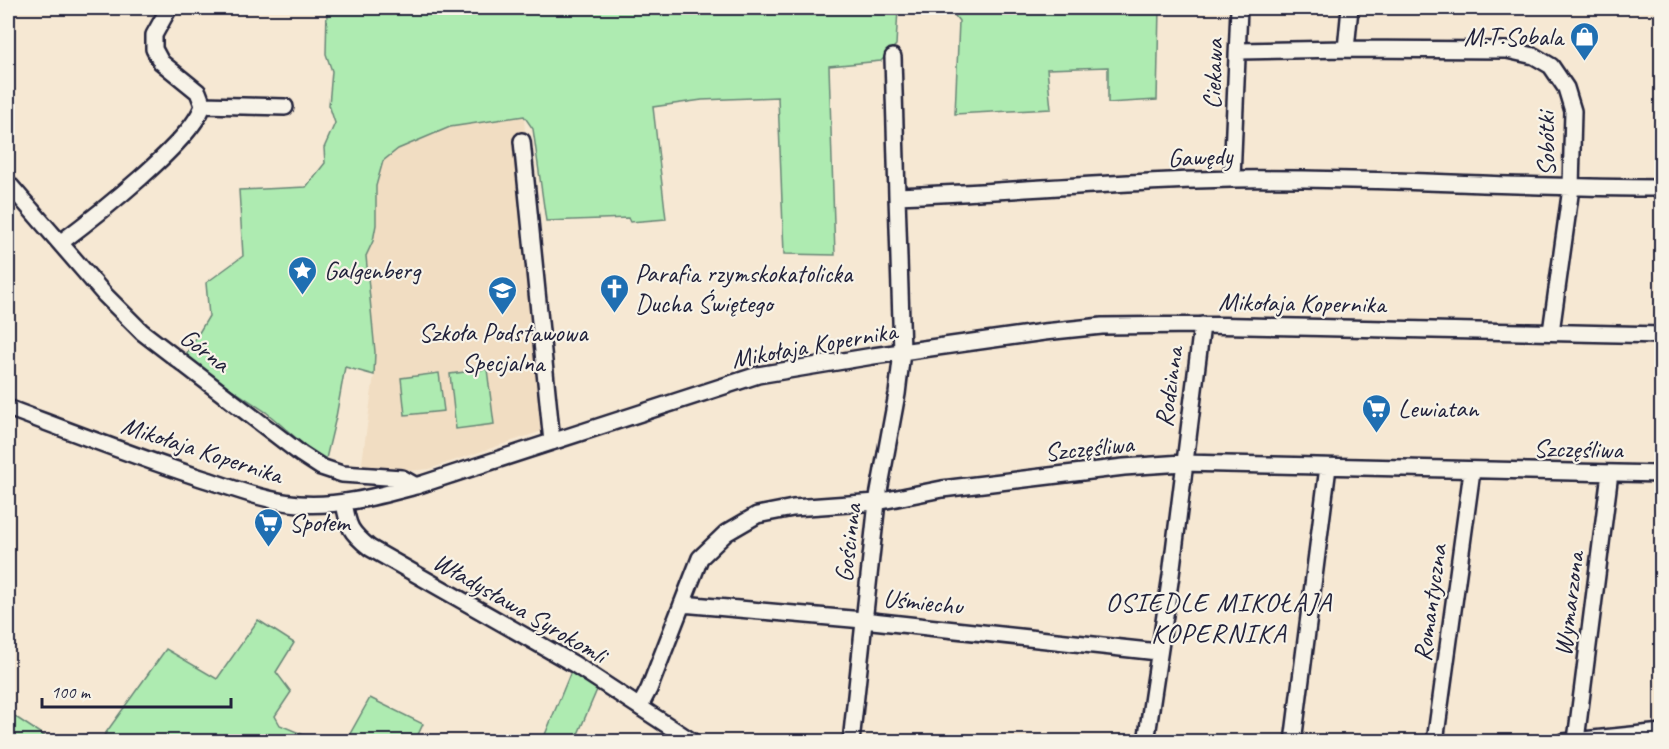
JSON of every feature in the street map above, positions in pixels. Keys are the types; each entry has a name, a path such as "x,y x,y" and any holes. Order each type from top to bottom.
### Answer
{"street":[{"path":"60,243 162,159 201,112 203,105 198,92 161,62 154,49 154,35 169,8"},
{"name":"Ciekawa","path":"1233,179 1239,8"},
{"path":"1346,49 1350,8"},
{"name":"Sobótki","path":"1239,51 1507,50 1534,56 1551,66 1566,88 1573,111 1571,188 1551,332"},
{"path":"893,57 902,352"},
{"path":"203,105 285,106"},
{"path":"522,141 552,442"},
{"name":"Gawędy","path":"897,196 1233,179 1519,184 1571,188 1662,188"},
{"name":"Górna","path":"8,183 105,296 142,332 301,454 321,467 342,474 402,478 416,486"},
{"name":"Mikołaja Kopernika","path":"8,408 148,460 258,496 300,504 344,502 375,497 416,486 758,375 902,352 1102,326 1202,325 1662,335"},
{"name":"Rodzinna","path":"1146,741 1171,575 1202,325"},
{"name":"Gościnna","path":"856,741 863,620 877,502 897,394 902,352"},
{"name":"Szczęśliwa","path":"639,706 649,689 700,558 726,533 757,516 793,508 877,502 965,487 1124,467 1184,463 1662,474"},
{"path":"1293,741 1328,466"},
{"name":"Romantyczna","path":"1435,741 1472,471"},
{"name":"Wymarzona","path":"1569,741 1610,473"},
{"name":"Władysława Syrokomli","path":"344,502 348,526 354,535 370,548 574,664 693,741"},
{"name":"Uśmiechu","path":"682,604 863,620 1158,652"},
{"path":"1569,741 1662,732"}],"shaded area":[{"path":"524,116 542,431 429,469 396,472 361,470 375,352 366,256 373,241 376,225 376,186 383,161 398,149 450,127"}],"green space":[{"path":"327,8 898,8 896,45 881,61 829,66 835,255 784,254 778,97 702,100 653,107 666,219 630,222 628,218 546,221 533,129 524,116 450,127 398,149 383,161 376,186 376,225 373,241 366,256 375,352 374,375 345,367 325,463 266,412 185,356 209,316 206,283 243,256 239,190 306,187 325,163 324,148 335,123 329,105 332,71 326,54"},
{"path":"949,8 1159,8 1157,100 1108,103 1108,67 1047,69 1051,109 955,114 959,21"},
{"path":"487,369 494,424 456,429 450,374"},
{"path":"439,373 444,411 405,415 401,378"},
{"path":"258,620 294,643 276,672 291,692 275,716 280,725 318,741 100,741 166,649 217,679"},
{"path":"572,669 599,685 575,741 542,742"},
{"path":"370,698 423,724 415,741 346,741"},
{"path":"8,712 52,741 8,741"}],"place":[{"name":"M.T.Sobala","path":"1584,62"},
{"name":"Galgenberg","path":"303,296"},
{"name":"Parafia rzymskokatolicka Ducha Świętego","path":"614,314"},
{"name":"Szkoła Podstawowa Specjalna","path":"503,316"},
{"name":"Lewiatan","path":"1377,434"},
{"name":"Społem","path":"268,548"}],"district":[{"name":"OSIEDLE MIKOŁAJA KOPERNIKA","path":"1219,618"}]}
